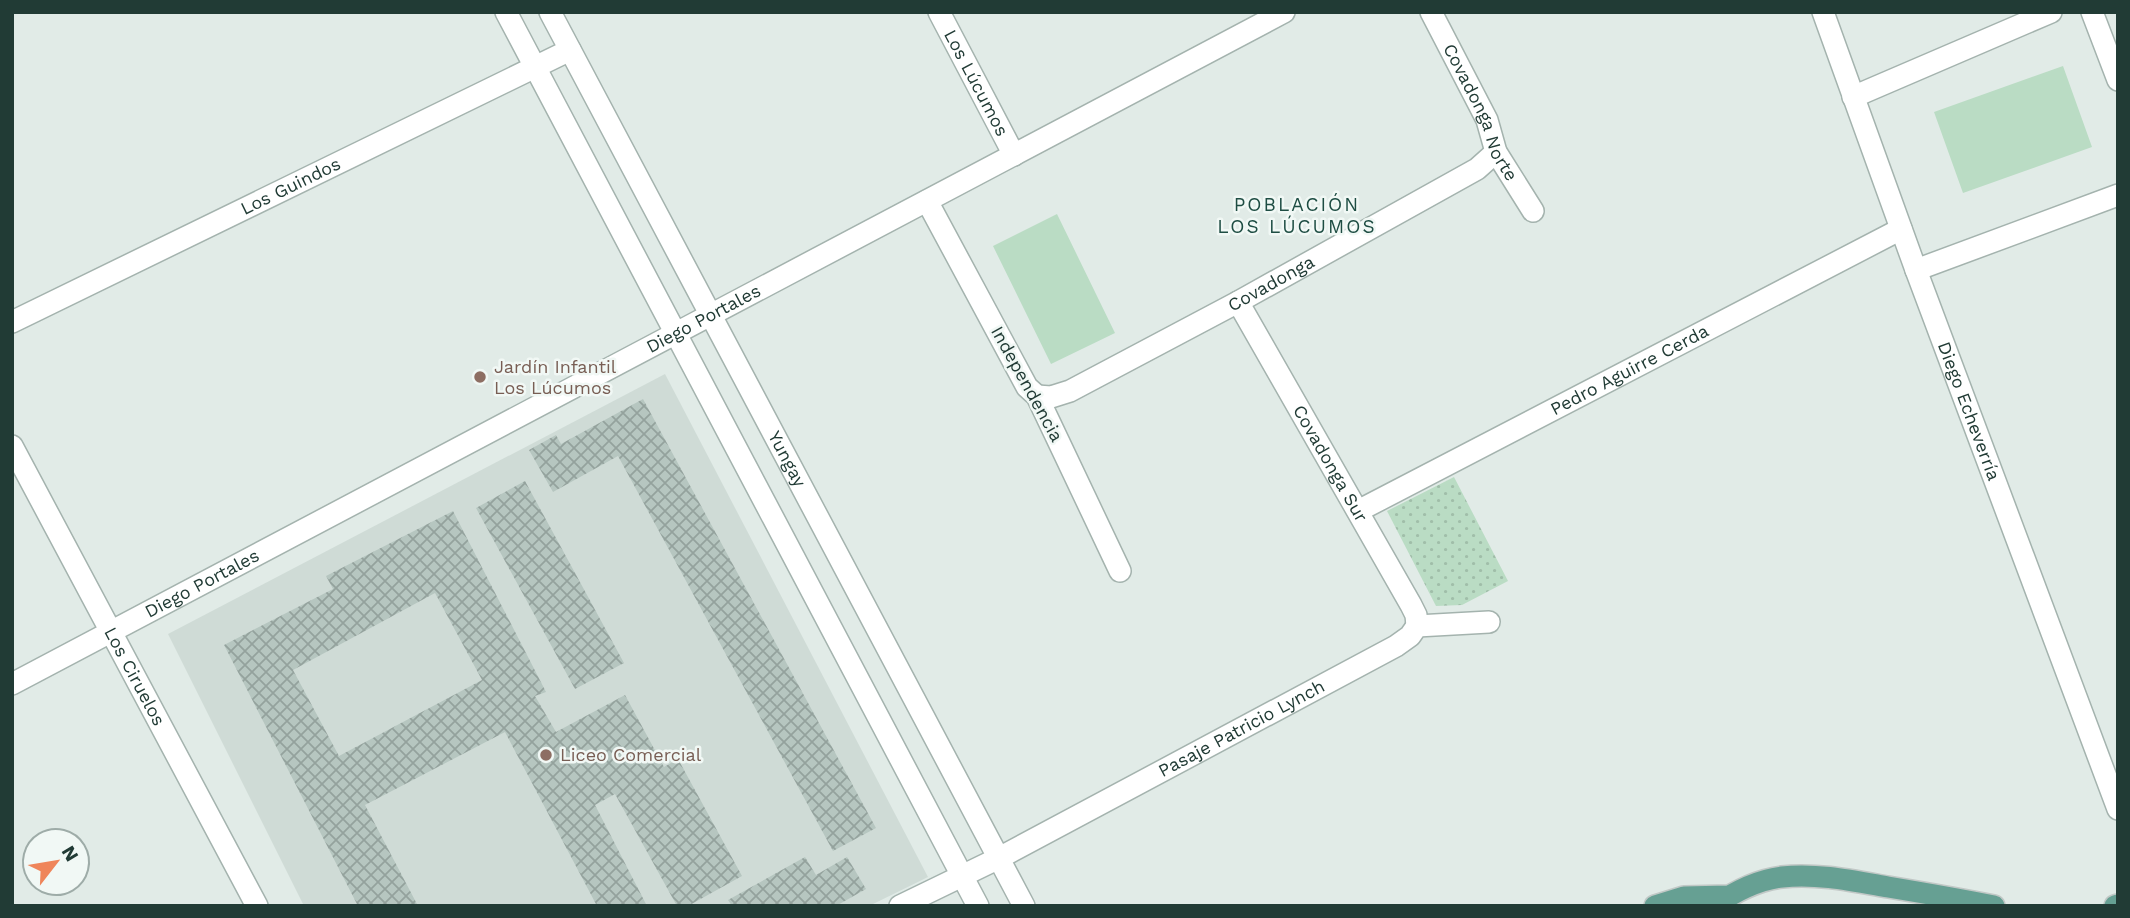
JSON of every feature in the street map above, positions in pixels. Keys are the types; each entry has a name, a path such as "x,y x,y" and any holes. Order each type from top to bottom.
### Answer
{"main road":[{"path":"1655,906 1684,897 1721,901 1757,883 1781,877 1804,876 1857,881 1994,906"}],"street":[{"path":"506,12 978,906"},
{"name":"Yungay","path":"550,12 1024,906"},
{"name":"Los Lúcumos","path":"939,12 1014,155"},
{"name":"Diego Portales","path":"12,684 1284,12"},
{"name":"Covadonga Norte","path":"1431,12 1487,120 1496,152 1533,212"},
{"name":"Diego Echeverría","path":"1823,12 1916,270 2118,809"},
{"path":"1853,97 2051,12"},
{"path":"2092,12 2118,80"},
{"name":"Los Guindos","path":"12,322 570,50"},
{"name":"Covadonga","path":"1037,396 1051,397 1070,391 1238,302 1477,169 1496,152"},
{"path":"1916,270 2118,195"},
{"name":"Independencia","path":"927,201 1027,387 1037,396 1120,571"},
{"name":"Pedro Aguirre Cerda","path":"1358,511 1901,229"},
{"name":"Covadonga Sur","path":"1238,302 1411,605 1417,626"},
{"name":"Los Ciruelos","path":"12,446 257,906"},
{"path":"1417,626 1489,622"},
{"name":"Pasaje Patricio Lynch","path":"900,906 999,858 1396,646 1410,636 1417,626"}],"shaded area":[{"name":"Liceo Comercial","path":"665,374 928,877 869,906 304,906 168,634"}],"green space":[{"path":"2063,66 2092,147 1963,193 1934,112"},
{"path":"1057,214 1115,333 1051,364 993,246"},
{"path":"1454,477 1508,581 1462,605 1436,606 1387,511"}],"building":[{"path":"643,399 876,828 833,851 618,456 553,492 529,450 556,435 561,444"},
{"path":"525,481 624,663 575,689 476,508"},
{"path":"453,511 546,692 535,696 556,732 625,695 664,767 678,759 742,876 688,906 677,906 615,794 595,805 647,906 597,906 505,732 365,805 418,906 358,906 224,645 333,589 326,576","holes":["435,593 482,680 339,756 293,670"]},
{"path":"805,857 816,875 847,857 866,889 836,906 732,906 728,900"}],"place":[{"name":"Jardín Infantil Los Lúcumos","path":"480,377"},
{"name":"Liceo Comercial","path":"546,755"}],"district":[{"name":"POBLACIÓN LOS LÚCUMOS","path":"1297,215"}]}
